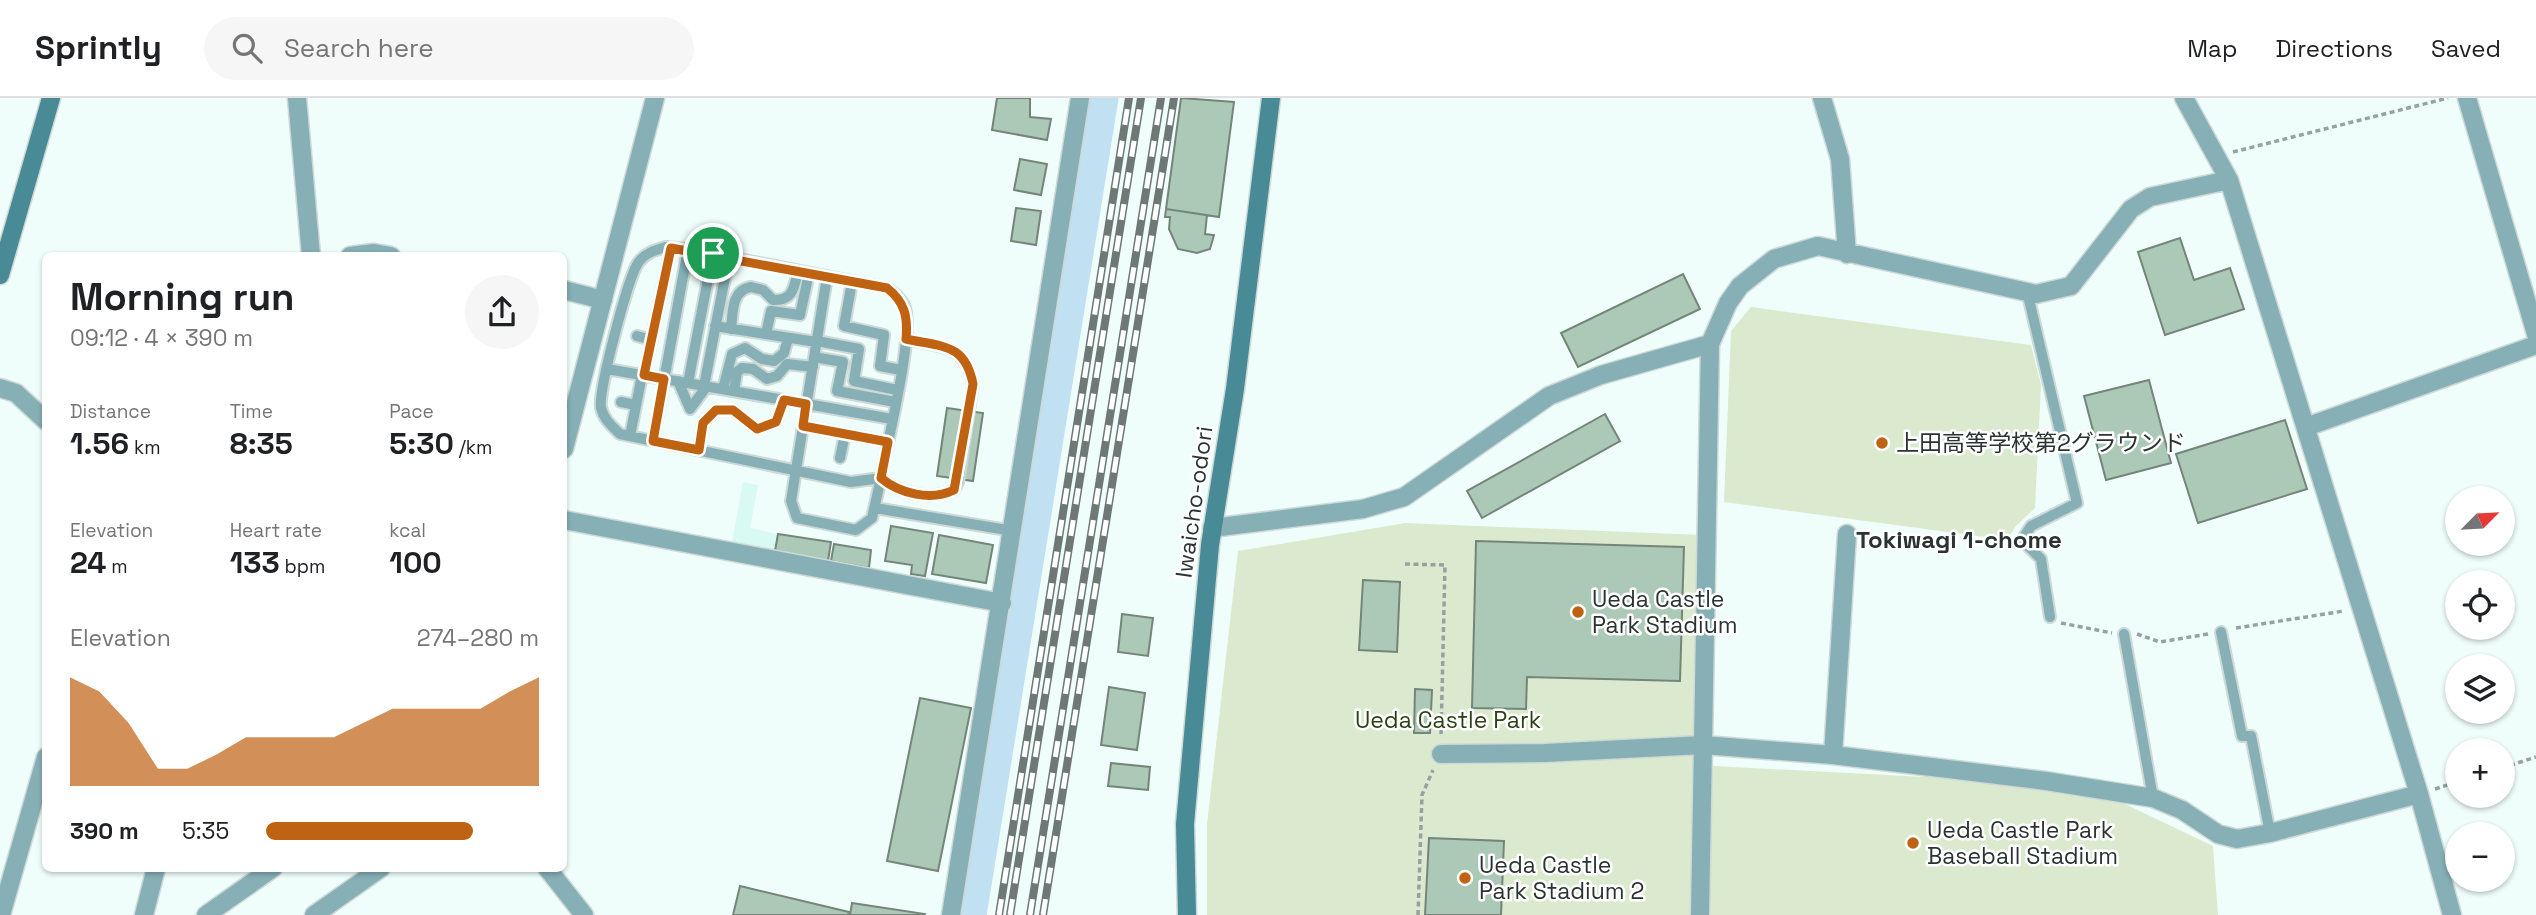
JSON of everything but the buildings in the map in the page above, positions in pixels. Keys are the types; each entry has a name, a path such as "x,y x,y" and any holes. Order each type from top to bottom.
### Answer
{"street":[{"path":"0,275 51,98"},
{"path":"297,98 311,252"},
{"path":"567,438 655,98"},
{"path":"951,915 1080,98"},
{"name":"Iwaicho-odori","path":"1187,915 1185,824 1212,528 1235,389 1272,98"},
{"path":"1822,98 1840,159 1847,254"},
{"path":"2184,98 2218,155 2229,180 2419,794 2452,915"},
{"path":"2467,98 2536,334"},
{"path":"1700,915 1710,344 1728,303 1740,286 1774,259 1818,246 2036,294 2071,286 2131,209 2150,197 2229,180"},
{"path":"567,291 603,300"},
{"path":"1212,528 1363,509 1404,497 1549,396 1601,375 1710,344"},
{"path":"2306,427 2536,345"},
{"path":"0,388 16,393 42,417"},
{"path":"567,521 1002,603"},
{"path":"1833,755 1847,534"},
{"path":"1441,754 1545,753 1703,745 1833,755 2046,781 2153,798 2182,810 2218,834 2237,839 2270,834 2419,794"},
{"path":"1,915 9,863 42,768"},
{"path":"144,915 155,872"},
{"path":"206,915 267,872"},
{"path":"314,915 375,872"},
{"path":"550,872 584,915"}],"lane":[{"path":"631,436 671,248"},
{"path":"827,277 806,404 803,426 796,471 791,501 797,518 856,530 868,523 875,508 881,478 888,442 906,339 904,306 897,295 887,288 713,253 671,248 653,250 637,264 607,369 601,408 608,423 620,434 796,471 851,482 881,478 894,489 934,496 954,490 958,482 973,384 964,357 952,350 906,339"},
{"path":"653,441 688,249"},
{"path":"713,253 683,382 690,409 705,386 729,257"},
{"path":"731,329 735,298 739,292 751,287 763,290 773,300 788,298 803,272"},
{"path":"766,334 771,311 800,315 803,272"},
{"path":"852,282 844,326 884,335 880,366 901,370"},
{"path":"2027,291 2077,503 2031,526 2022,540 2041,559 2050,617"},
{"path":"647,294 661,296"},
{"path":"715,326 859,349 854,381 897,390"},
{"path":"638,337 652,340"},
{"path":"729,390 732,354 745,348 762,359 774,361 784,354 788,338"},
{"path":"729,390 737,372 742,368 753,369 767,379 777,376 787,364 842,362 837,391 895,402"},
{"path":"607,369 892,419"},
{"path":"699,450 703,423 716,410 733,410 757,429 776,422 784,400"},
{"path":"621,402 636,405"},
{"path":"803,426 888,442"},
{"path":"841,458 845,434"},
{"path":"875,508 1013,531"},
{"path":"2221,632 2242,736 2251,736 2270,834"},
{"path":"2124,634 2153,798"}],"path":[{"path":"2218,155 2448,98"},
{"path":"1405,564 1446,565 1441,754 1422,795 1418,915"},
{"path":"2050,617 2055,622 2091,631 2124,634 2160,642 2221,632 2257,622 2265,625 2360,608"},
{"path":"2515,764 2536,757"}],"shaded area":[{"path":"743,482 758,485 750,528 778,534 775,551 732,542"}],"green space":[{"name":"上田高等学校第2グラウンド","path":"1751,307 2031,345 2041,385 2035,508 2016,526 2007,540 1724,502 1731,331"},
{"name":"Ueda Castle Park","path":"1405,523 1702,535 1696,765 2040,783 2123,803 2213,846 2218,915 1207,915 1207,824 1238,551"}],"waterway":[{"path":"969,915 1101,98"}],"railway":[{"path":"999,915 1129,98"},
{"path":"1010,915 1141,98"},
{"path":"1030,915 1161,98"},
{"path":"1043,915 1174,98"}],"place":[{"name":"上田高等学校第2グラウンド","path":"1882,443"},
{"name":"Ueda Castle Park Stadium","path":"1578,612"},
{"name":"Ueda Castle Park Baseball Stadium","path":"1913,843"},
{"name":"Ueda Castle Park Stadium 2","path":"1465,878"}],"district":[{"name":"Tokiwagi 1-chome","path":"1959,539"}],"route":[{"path":"671,248 713,253 887,288 897,295 904,306 906,339 952,350 964,357 973,384 958,482 954,490 934,496 894,489 881,478 888,442 803,426 806,404 784,400 776,422 757,429 733,410 716,410 708,415 703,423 699,450 653,441 664,379 644,375 671,248"}]}
